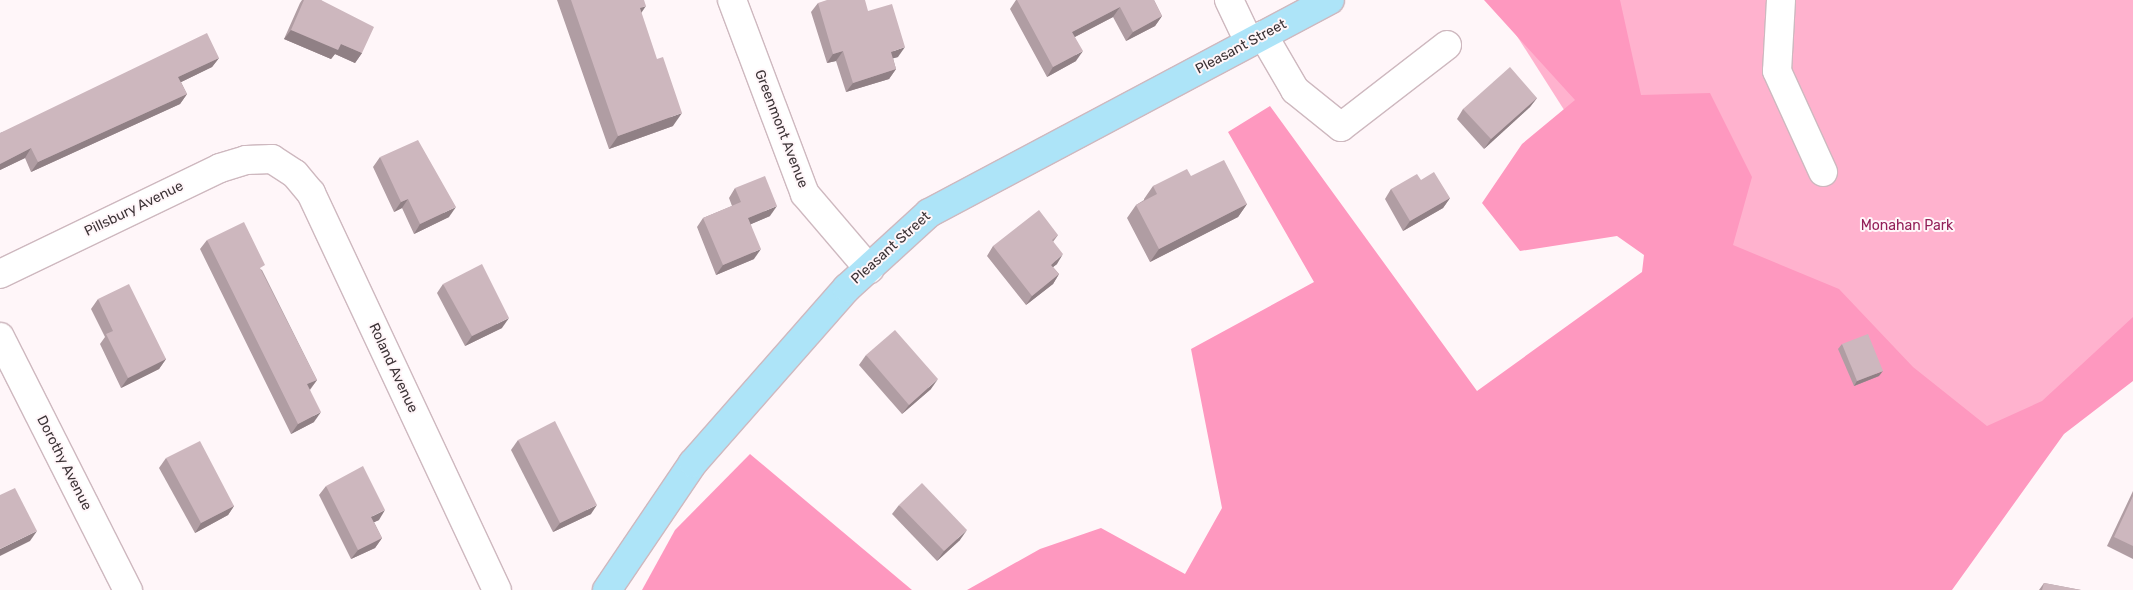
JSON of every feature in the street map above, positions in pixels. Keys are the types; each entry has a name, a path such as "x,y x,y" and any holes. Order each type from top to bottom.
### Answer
{"main road":[{"name":"Pleasant Street","path":"607,590 693,463 847,288 929,213 1330,0"}],"street":[{"name":"Greenmont Avenue","path":"732,0 805,194 869,269"},
{"path":"1229,0 1295,90 1341,127 1447,45"},
{"path":"1781,0 1777,71 1823,172"},
{"name":"Pillsbury Avenue","path":"0,274 220,168 246,160 272,159"},
{"name":"Roland Avenue","path":"272,159 295,174 312,193 497,590"},
{"name":"Dorothy Avenue","path":"0,337 128,590"}],"green space":[{"name":"Monahan Park","path":"1494,0 2133,0 2133,354 1870,590"}],"shaded area":[{"path":"1484,0 1620,0 1641,95 1710,93 1752,177 1733,245 1839,289 1913,367 1987,426 2042,401 2133,317 2133,381 2064,434 1952,590 967,590 1040,549 1101,528 1185,574 1222,508 1191,349 1314,282 1228,132 1270,106 1477,391 1642,272 1644,255 1617,236 1520,251 1482,203 1522,144 1575,100"},
{"path":"750,454 912,590 642,590 675,530"}],"building":[{"path":"304,0 321,0 374,27 362,53 341,44 338,50 291,30"},
{"path":"571,0 644,0 646,6 640,8 657,59 663,57 682,113 618,136"},
{"path":"827,0 865,0 868,11 892,4 905,47 891,52 896,69 853,83 843,51 833,54 818,3"},
{"path":"1017,0 1154,0 1162,16 1133,32 1120,7 1072,32 1083,51 1053,67"},
{"path":"207,33 219,58 178,77 187,94 38,162 31,148 0,164 0,133"},
{"path":"1510,67 1537,98 1491,139 1463,109"},
{"path":"418,140 456,207 420,224 408,199 401,202 380,157"},
{"path":"1224,160 1247,204 1159,249 1136,205 1157,194 1153,186 1187,169 1191,176"},
{"path":"1434,172 1450,198 1410,221 1391,189 1417,174 1421,180"},
{"path":"765,176 777,206 748,218 761,249 723,265 703,218 741,202 735,188"},
{"path":"1039,210 1058,235 1052,240 1063,254 1051,265 1059,274 1032,296 993,246"},
{"path":"244,222 265,265 260,268 317,380 307,384 321,412 298,424 207,240"},
{"path":"482,264 509,318 472,336 443,284"},
{"path":"129,284 166,359 128,378 106,334 113,331 98,299"},
{"path":"895,330 938,379 909,405 866,355"},
{"path":"1868,334 1883,371 1857,381 1842,344"},
{"path":"555,421 597,505 560,523 518,440"},
{"path":"200,441 234,506 201,523 166,458"},
{"path":"363,466 385,510 371,517 382,538 358,550 326,486"},
{"path":"922,483 967,530 944,551 899,505"},
{"path":"15,488 37,531 0,549 0,495"},
{"path":"2133,496 2133,546 2114,537"},
{"path":"2044,583 2081,590 2042,590"}]}
